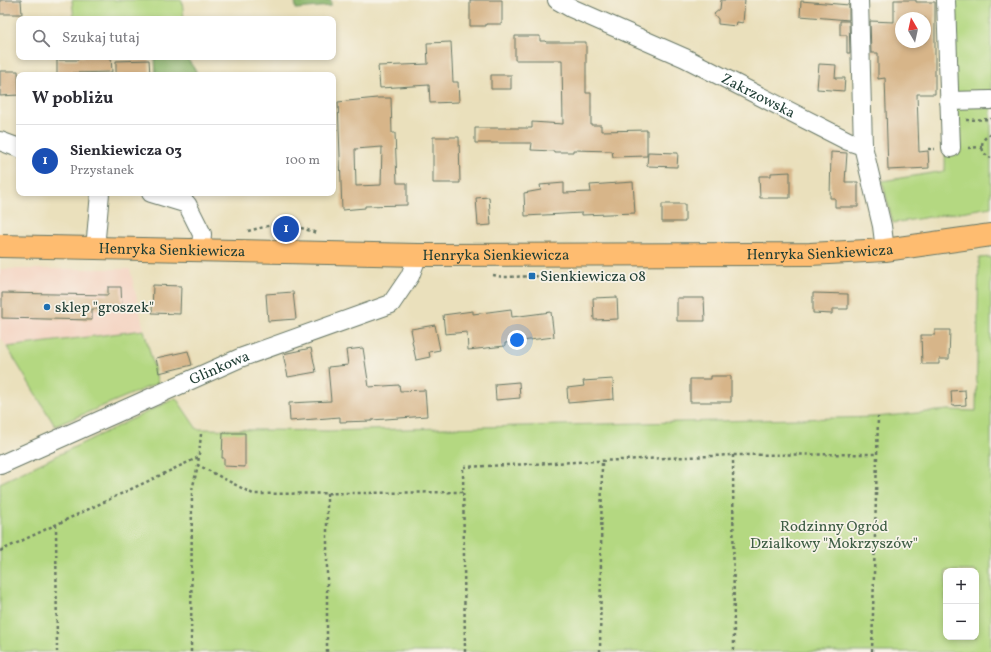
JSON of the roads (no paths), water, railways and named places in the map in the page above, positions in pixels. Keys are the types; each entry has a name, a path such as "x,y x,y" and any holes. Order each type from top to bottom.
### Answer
{"main road":[{"name":"Henryka Sienkiewicza","path":"0,246 418,255 803,254 885,250 991,235"}],"street":[{"name":"Zakrzowska","path":"558,0 570,8 685,58 848,141 863,146"},
{"path":"859,0 863,146 882,226 885,250"},
{"path":"946,0 951,148"},
{"path":"949,101 991,100"},
{"path":"0,141 16,147"},
{"path":"95,249 100,196"},
{"path":"161,196 187,204 202,234 201,251"},
{"name":"Glinkowa","path":"0,465 240,358 391,304 410,276 418,255"}],"place":[{"name":"Sienkiewicza 03","path":"286,229"},
{"name":"Sienkiewicza 08","path":"532,276"},
{"name":"sklep \"groszek\"","path":"47,307"}],"park label":[{"name":"Rodzinny Ogród Dzialkowy \"Mokrzyszów\"","path":"834,534"}]}
